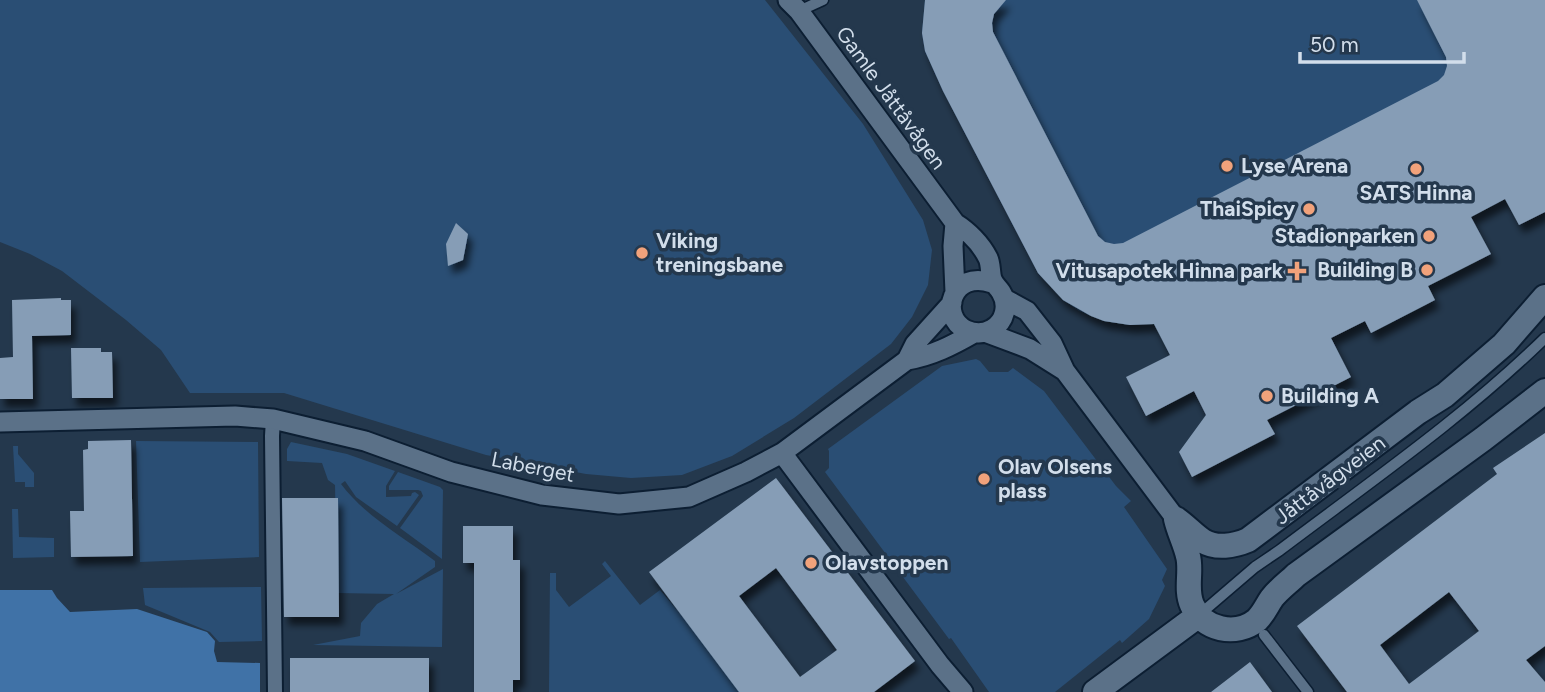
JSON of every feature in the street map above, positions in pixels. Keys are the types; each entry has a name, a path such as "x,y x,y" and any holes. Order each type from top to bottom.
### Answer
{"street":[{"name":"Gamle Jåttåvågen","path":"794,6 955,223 967,230 988,259 992,283 1005,299 1027,311 1052,344 1065,371 1176,519"},
{"name":"Gamle Jåttåvågen","path":"955,223 953,313 959,324 965,329 1030,349 1065,371"},
{"path":"953,298 962,285 971,280 983,279 992,283"},
{"name":"Jåttåvågveien","path":"1176,519 1205,542 1223,546 1248,540 1418,412 1445,395 1504,344 1545,297"},
{"name":"Laberget","path":"907,360 915,344 953,298"},
{"path":"980,332 995,328 1002,319 1005,299"},
{"name":"Laberget","path":"0,422 235,416 273,419 365,441 451,472 496,484 542,495 619,504 690,497 746,472 782,453 907,360 924,357 980,332"},
{"path":"1176,519 1188,558 1192,605 1199,615 1219,628 1233,630 1246,627 1265,611 1273,597 1296,575 1545,391"},
{"path":"273,419 275,692"},
{"path":"782,453 963,692"},
{"path":"1095,692 1199,615"}],"lane":[{"path":"794,6 823,0"},
{"path":"1199,615 1255,567 1280,551 1461,413 1508,375 1545,338"},
{"path":"1264,635 1308,692"}],"shaded area":[{"path":"0,0 765,0 863,124 923,220 932,250 928,285 912,317 891,344 794,418 732,456 682,475 631,478 586,474 486,455 284,393 190,393 161,350 126,320 62,271 0,242"},
{"name":"Lyse Arena","path":"925,0 1496,0 1507,21 1170,322 1130,325 1104,321 1079,311 1063,300 1038,273 943,91 925,51 922,33"},
{"path":"976,359 989,372 1008,372 1013,368 1044,391 1116,486 1131,501 1124,507 1167,569 1162,580 1165,586 1149,619 1122,643 1120,640 1055,692 989,692 825,472 829,468 828,449 942,366"},
{"path":"136,441 258,442 259,557 140,562"},
{"path":"291,442 347,454 395,471 386,486 386,497 411,496 415,492 419,495 397,526 356,497 345,481 341,484 373,516 435,561 435,567 396,594 443,569 442,647 313,645 360,636 361,623 377,604 394,594 337,593 335,485 328,480 322,463 287,461 287,449"},
{"path":"13,446 18,446 18,454 34,473 34,487 25,487 25,482 15,482"},
{"path":"398,472 443,490 442,559 400,528 423,496 418,490 389,490"},
{"path":"12,509 18,509 19,537 54,538 54,557 13,558"},
{"path":"605,561 640,605 660,590 747,692 549,692 550,573 556,573 556,590 569,607 611,576 602,564"},
{"path":"261,587 262,641 219,642 210,632 145,605 143,588"},
{"path":"0,590 52,590 70,612 137,609 207,632 215,641 217,662 260,663 260,692 0,692"}],"building":[{"path":"925,0 1006,0 994,14 993,32 1098,236 1105,242 1114,244 1123,243 1438,81 1447,66 1446,57 1417,0 1545,0 1545,212 1519,225 1505,199 1471,217 1491,254 1428,286 1435,300 1371,333 1365,321 1331,338 1351,377 1267,420 1275,434 1192,477 1179,452 1206,415 1194,391 1146,416 1126,377 1170,355 1154,324 1130,325 1091,316 1063,300 1038,273 943,91 925,51 922,33"},
{"path":"456,223 468,234 463,260 448,266 446,244"},
{"path":"12,300 71,300 71,335 32,336 33,399 0,399 0,358 13,357"},
{"path":"71,348 101,348 101,352 112,352 113,398 72,398"},
{"path":"1545,433 1545,646 1526,660 1545,682 1545,692 1347,692 1297,626 1497,474 1493,468","holes":["1449,592 1479,631 1409,684 1380,645"]},
{"path":"131,440 133,556 71,557 70,511 84,511 83,450 88,449 88,441"},
{"path":"776,478 915,661 874,692 739,692 649,572","holes":["776,568 837,650 800,677 739,596"]},
{"path":"282,498 338,498 339,617 284,617"},
{"path":"463,526 513,526 513,560 520,560 520,680 513,680 513,692 474,692 474,563 463,563"},
{"path":"290,658 429,658 429,692 290,692"},
{"path":"1250,662 1272,692 1211,692"}],"place":[{"name":"Lyse Arena","path":"1227,166"},
{"name":"SATS Hinna","path":"1416,169"},
{"name":"ThaiSpicy","path":"1309,209"},
{"name":"Stadionparken","path":"1429,236"},
{"name":"Viking treningsbane","path":"642,253"},
{"name":"Building B","path":"1427,270"},
{"name":"Vitusapotek Hinna park","path":"1297,271"},
{"name":"Building A","path":"1267,396"},
{"name":"Olav Olsens plass","path":"984,479"},
{"name":"Olavstoppen","path":"811,563"}]}
